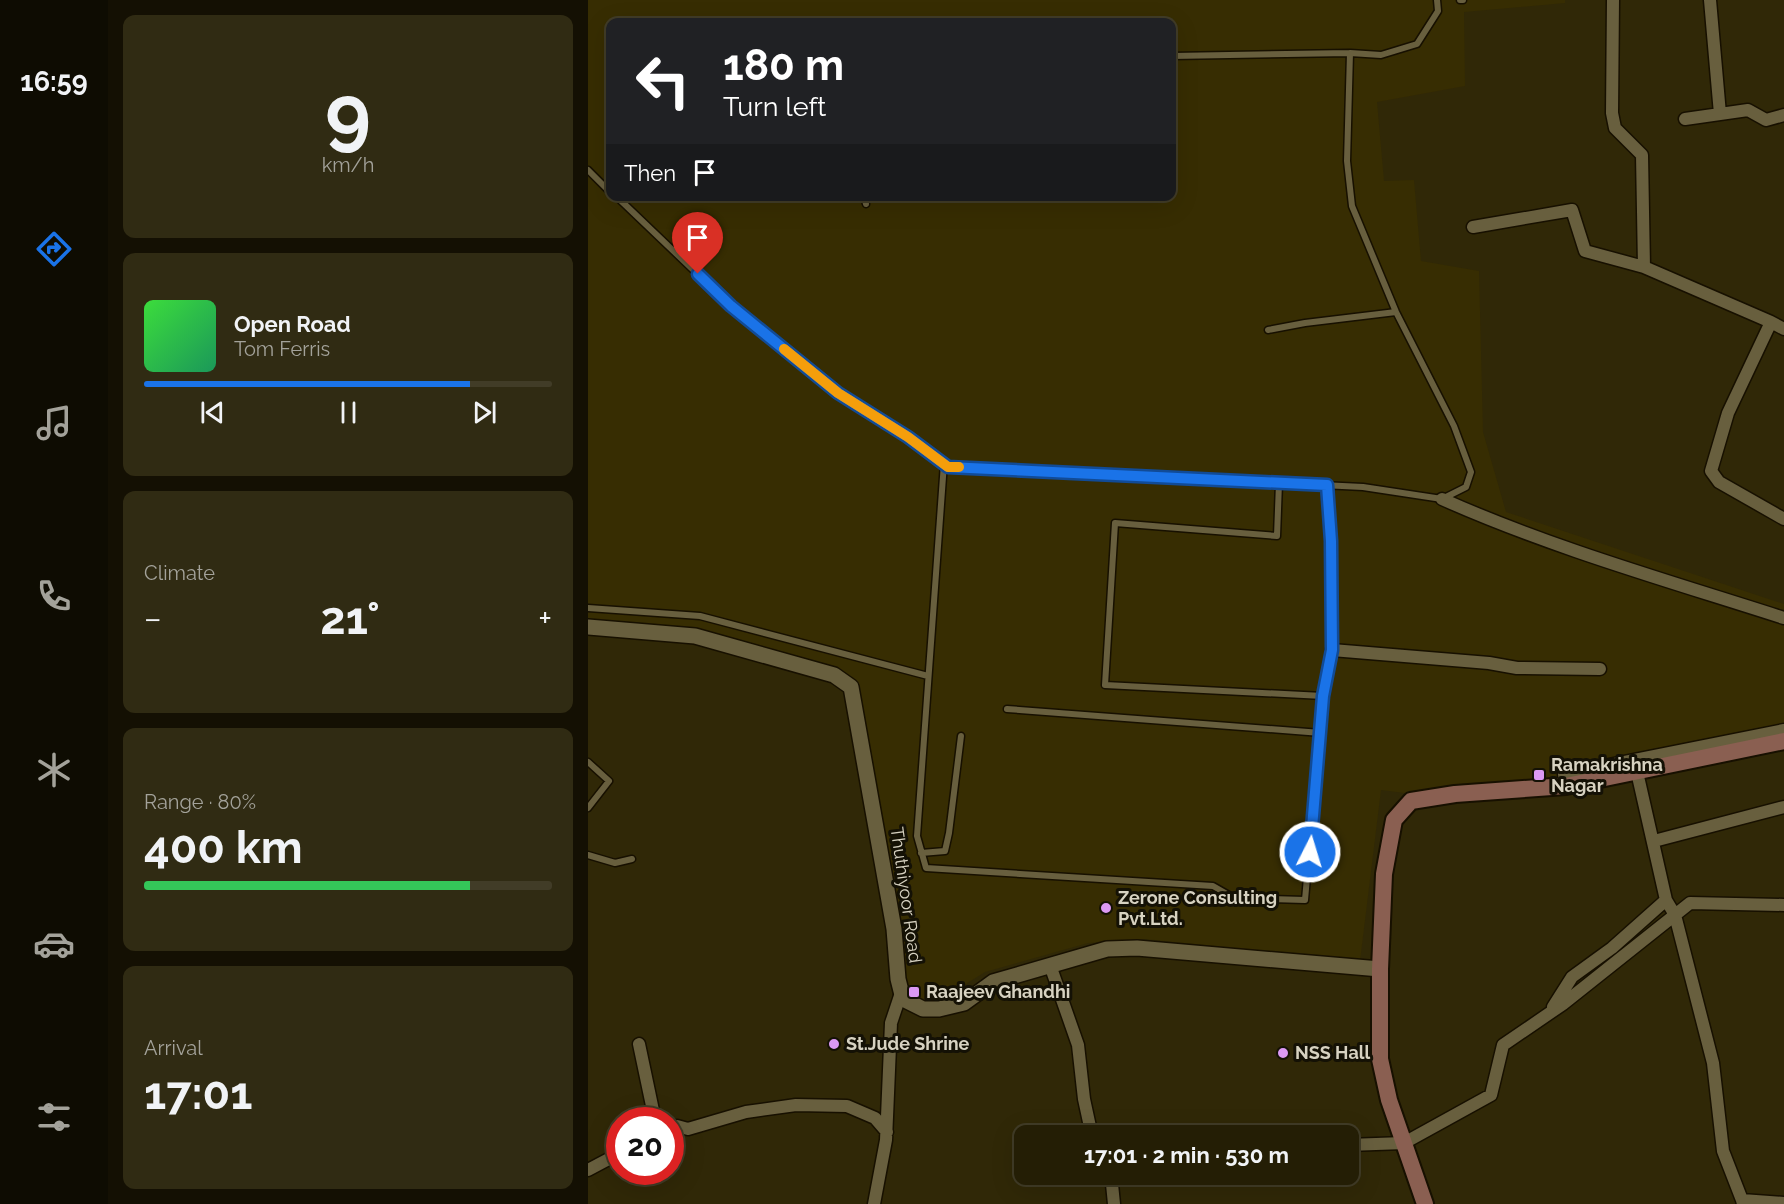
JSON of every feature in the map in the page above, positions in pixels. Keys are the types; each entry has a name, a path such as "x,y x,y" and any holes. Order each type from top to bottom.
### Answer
{"main road":[{"path":"1425,1204 1389,1100 1380,1059 1380,969 1384,874 1394,820 1411,801 1455,794 1566,786 1784,741"}],"street":[{"path":"1613,0 1612,113 1614,128 1642,155 1644,267"},
{"path":"1710,0 1720,114"},
{"path":"1685,119 1748,111 1766,120 1784,115"},
{"path":"1473,227 1572,210 1585,250 1644,267 1784,329"},
{"path":"1771,322 1728,413 1711,471 1719,482 1784,519"},
{"path":"1442,499 1482,517 1609,562 1784,618"},
{"name":"Thuthiyoor Road","path":"588,627 695,636 834,675 851,687 894,929 901,993"},
{"path":"1332,650 1489,663 1517,668 1600,669"},
{"path":"1566,786 1564,774 1784,730"},
{"path":"1637,772 1666,900 1675,915 1713,1063 1723,1151 1742,1202 1784,1203"},
{"path":"1654,841 1784,807"},
{"path":"1549,1015 1572,976 1612,948 1666,900"},
{"path":"1359,1145 1404,1143 1491,1095 1503,1045 1549,1015 1690,903 1784,905"},
{"path":"901,993 903,999 923,1009 939,1009 964,1003 993,982 1107,949 1137,948 1380,969"},
{"path":"1050,965 1078,1046 1090,1125"},
{"path":"874,1204 887,1132 891,1023 901,993"},
{"path":"639,1044 652,1107"},
{"path":"684,1128 688,1129 746,1112 796,1105 847,1106 875,1118 887,1132"},
{"path":"588,1170 606,1160"},
{"path":"1112,1185 1113,1204"}],"lane":[{"path":"1176,56 1350,53 1381,55 1417,44 1438,11 1437,0"},
{"path":"621,201 731,306 829,386 908,437 948,467 1364,487 1442,499 1466,487 1471,472 1454,426 1396,312 1352,206 1347,161 1350,53"},
{"path":"588,171 606,188"},
{"path":"1268,330 1305,322 1396,312"},
{"path":"944,463 917,836 926,868 1214,886 1234,898 1305,900 1323,696 1332,650 1331,541 1327,485"},
{"path":"1279,483 1277,536 1115,523 1105,685 1323,696"},
{"path":"588,608 700,616 928,676"},
{"path":"1007,709 1321,733"},
{"path":"921,853 945,851 961,736"},
{"path":"588,762 609,781 588,808"},
{"path":"588,855 615,863 632,859"}],"shaded area":[{"path":"588,0 1565,0 1565,3 1464,12 1465,86 1377,102 1384,181 1414,180 1421,261 1479,271 1483,432 1506,512 1784,604 1784,734 1569,780 1428,796 1381,790 1360,961 1145,939 1088,943 985,972 945,997 916,999 906,990 854,678 687,630 588,622"}],"slow traffic":[{"path":"784,349 838,393 908,437 948,467 959,467"}],"place":[{"name":"Ramakrishna Nagar","path":"1539,775"},
{"name":"Zerone Consulting Pvt.Ltd.","path":"1106,908"},
{"name":"Raajeev Ghandhi","path":"914,992"},
{"name":"St.Jude Shrine","path":"834,1044"},
{"name":"NSS Hall","path":"1283,1053"}],"route":[{"path":"698,274 731,306 838,393 908,437 948,467 1327,485 1331,541 1332,650 1323,696 1310,852"}]}
